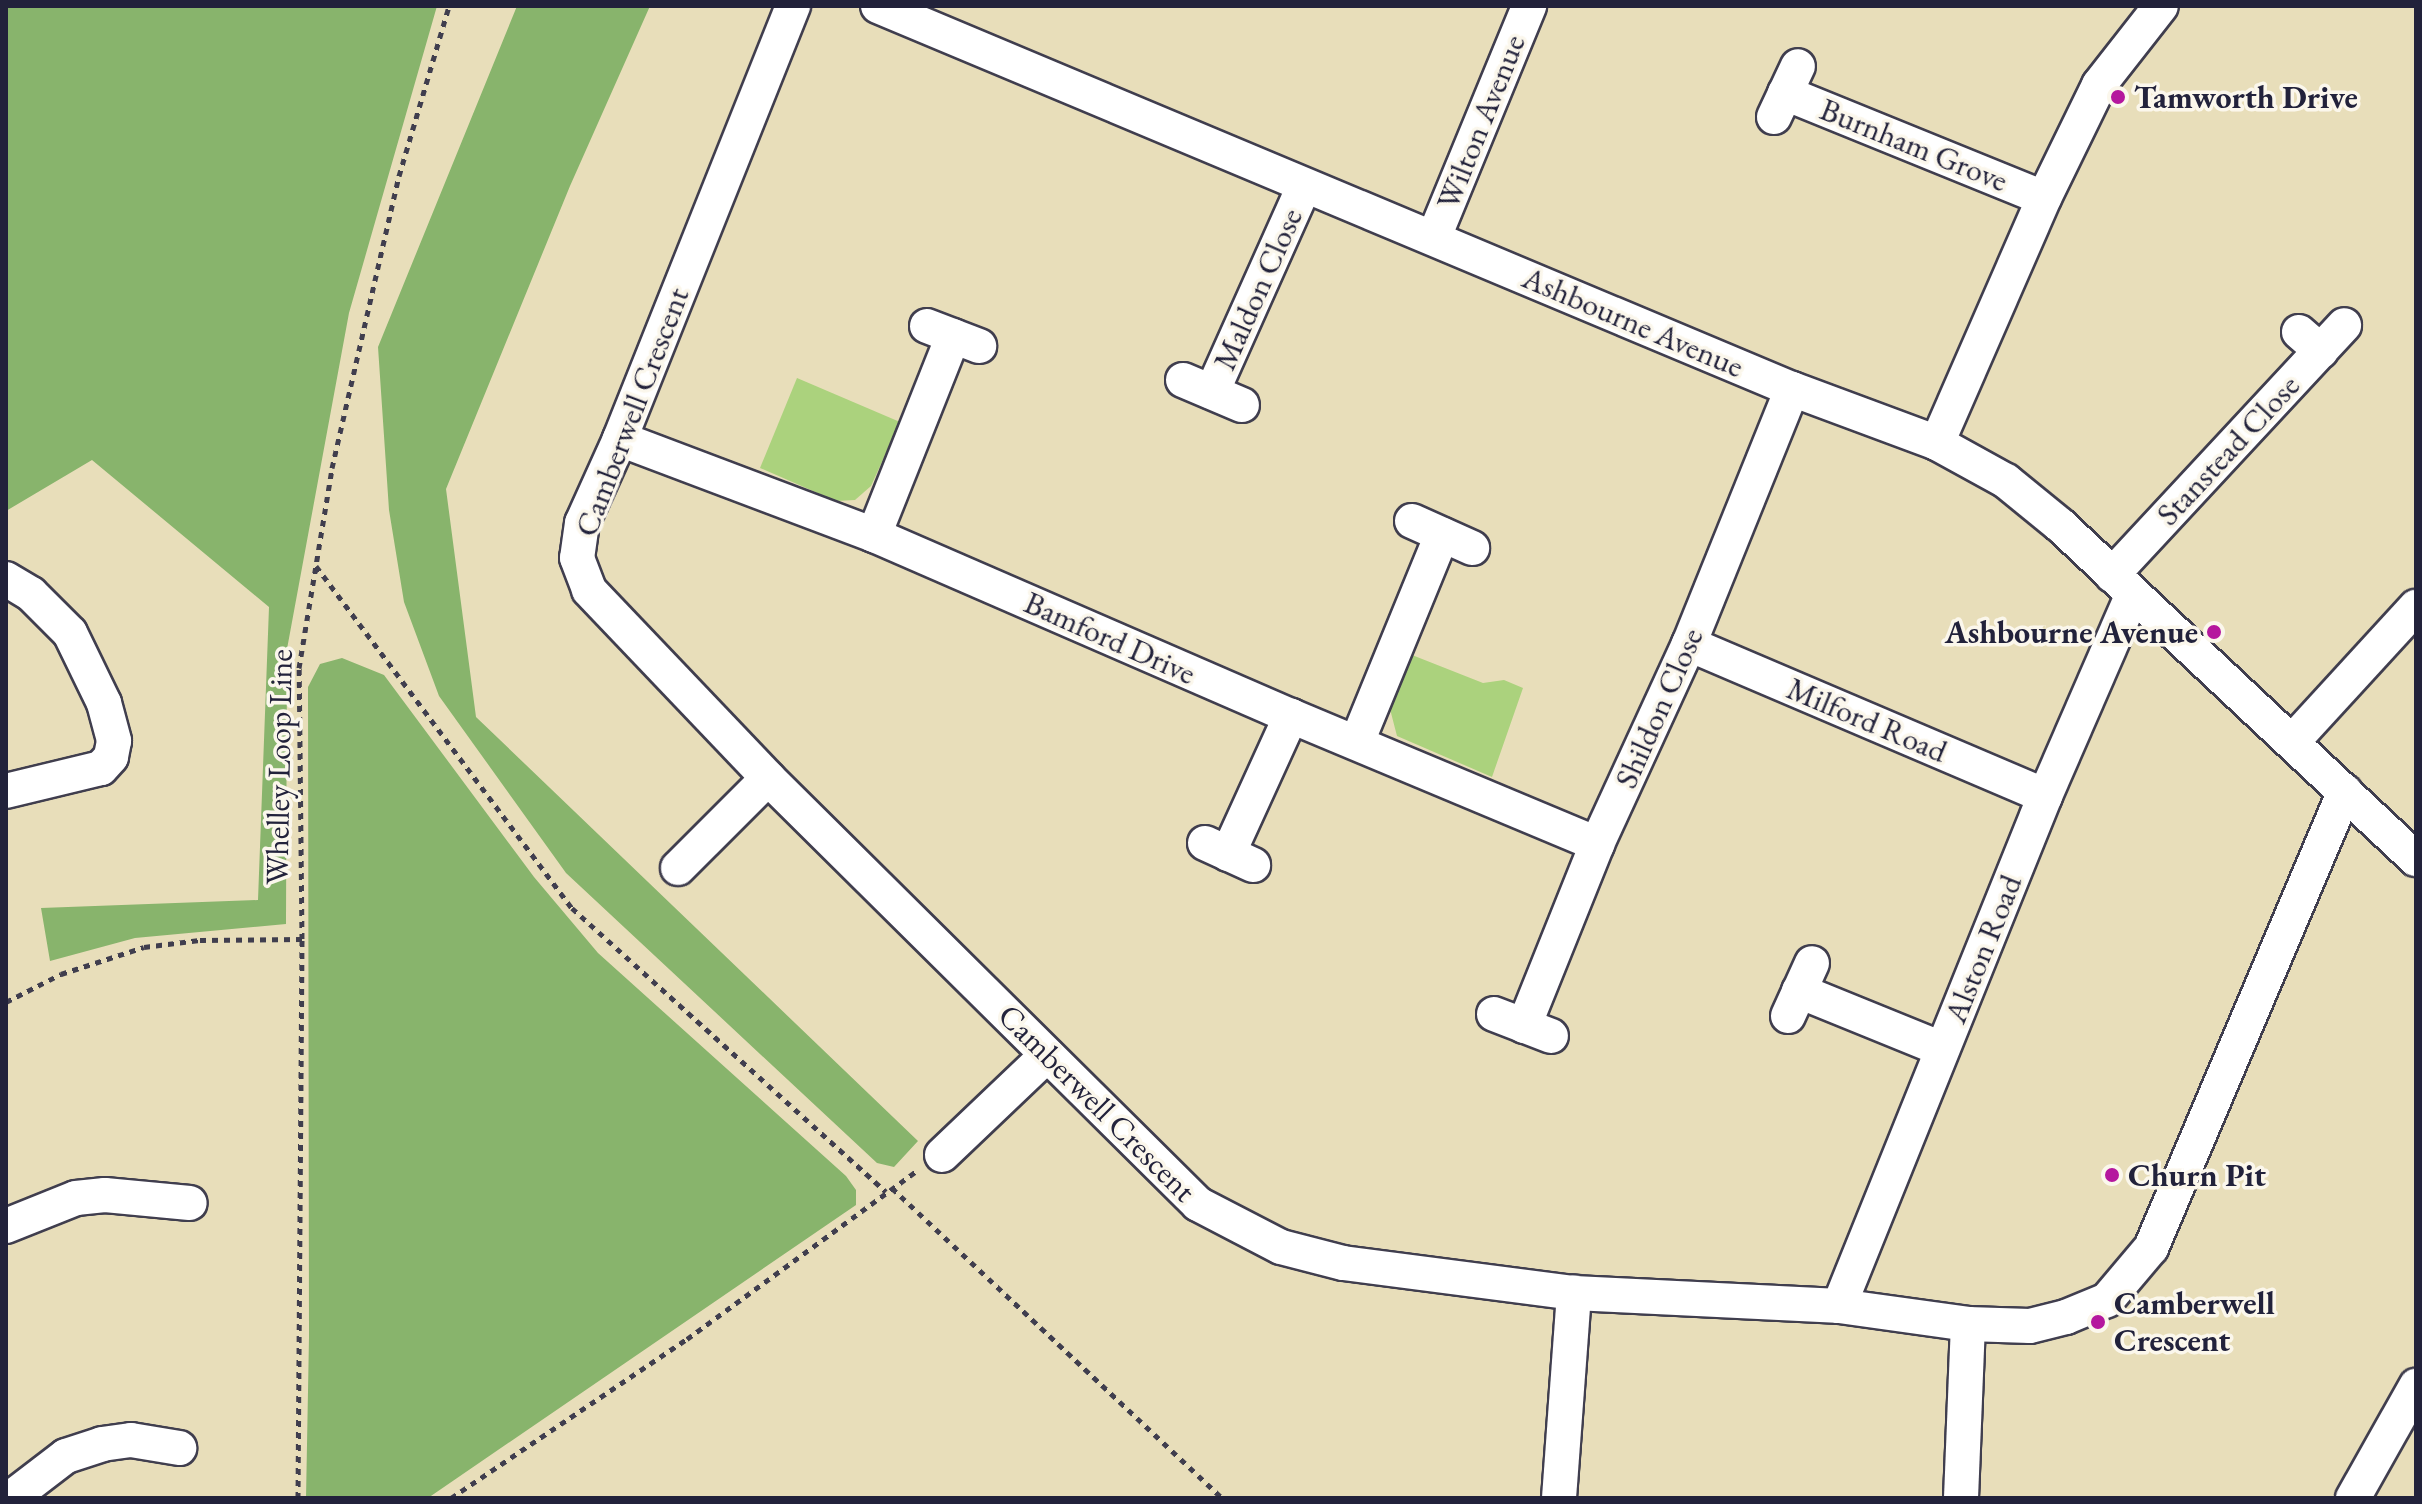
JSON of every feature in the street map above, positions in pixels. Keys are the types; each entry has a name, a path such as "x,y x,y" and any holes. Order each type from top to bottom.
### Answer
{"street":[{"name":"Camberwell Crescent","path":"793,6 620,439 582,523 577,558 589,590 768,778 1198,1204 1281,1247 1343,1263 1574,1293 1839,1306 1968,1324 2030,1326 2066,1317 2107,1300 2151,1248 2345,791"},
{"name":"Ashbourne Avenue","path":"878,6 1792,389 1937,443 2006,481 2293,741 2416,859"},
{"name":"Wilton Avenue","path":"1434,237 1529,6"},
{"path":"1937,443 2044,198 2099,85 2161,6"},
{"name":"Burnham Grove","path":"1785,92 2044,198"},
{"name":"Maldon Close","path":"1212,392 1304,186"},
{"name":"Stanstead Close","path":"2122,584 2310,341 2344,325"},
{"path":"874,535 953,336"},
{"name":"Shildon Close","path":"1523,1025 1597,844 1689,644 1792,389"},
{"name":"Bamford Drive","path":"620,439 874,535 1291,716 1597,844"},
{"path":"1357,742 1442,535"},
{"path":"6,579 31,594 70,633 104,703 114,741 111,757 101,768 6,791"},
{"name":"Alston Road","path":"1839,1306 2045,796 2122,584"},
{"path":"2293,741 2416,607"},
{"name":"Milford Road","path":"1689,644 2045,796"},
{"path":"1229,854 1291,716"},
{"path":"678,868 768,778"},
{"path":"1800,990 1942,1049"},
{"path":"942,1155 1047,1055"},
{"path":"6,1226 76,1198 144,1183 190,1203"},
{"path":"1559,1498 1574,1293"},
{"path":"1961,1498 1968,1324"},
{"path":"2353,1498 2415,1391"},
{"path":"11,1498 66,1456 102,1444 131,1440 179,1448"}],"path":[{"name":"Whelley Loop Line","path":"298,1498 302,939 299,668 332,468 399,176 449,6"},
{"path":"316,565 572,908 889,1190 1222,1498"},
{"path":"6,1002 61,974 144,947 200,940 302,939"},
{"path":"451,1498 687,1339 889,1190 942,1155"}],"green space":[{"path":"6,6 437,6 349,313 287,649 286,924 135,938 50,961 41,908 258,900 269,607 92,460 6,511"},
{"path":"517,6 650,6 570,186 446,489 476,717 918,1141 894,1167 877,1163 566,873 439,696 404,602 389,510 378,347"},
{"path":"797,378 900,422 871,486 855,500 836,501 760,468"},
{"path":"1412,655 1483,683 1504,680 1523,688 1492,777 1397,736 1390,709"},
{"path":"342,658 384,675 534,877 598,953 846,1176 856,1190 856,1205 428,1498 306,1498 309,1337 308,687 320,664"}],"place":[{"name":"Tamworth Drive","path":"2118,97"},
{"name":"Ashbourne Avenue","path":"2214,632"},
{"name":"Churn Pit","path":"2112,1175"},
{"name":"Camberwell Crescent","path":"2098,1322"}]}
